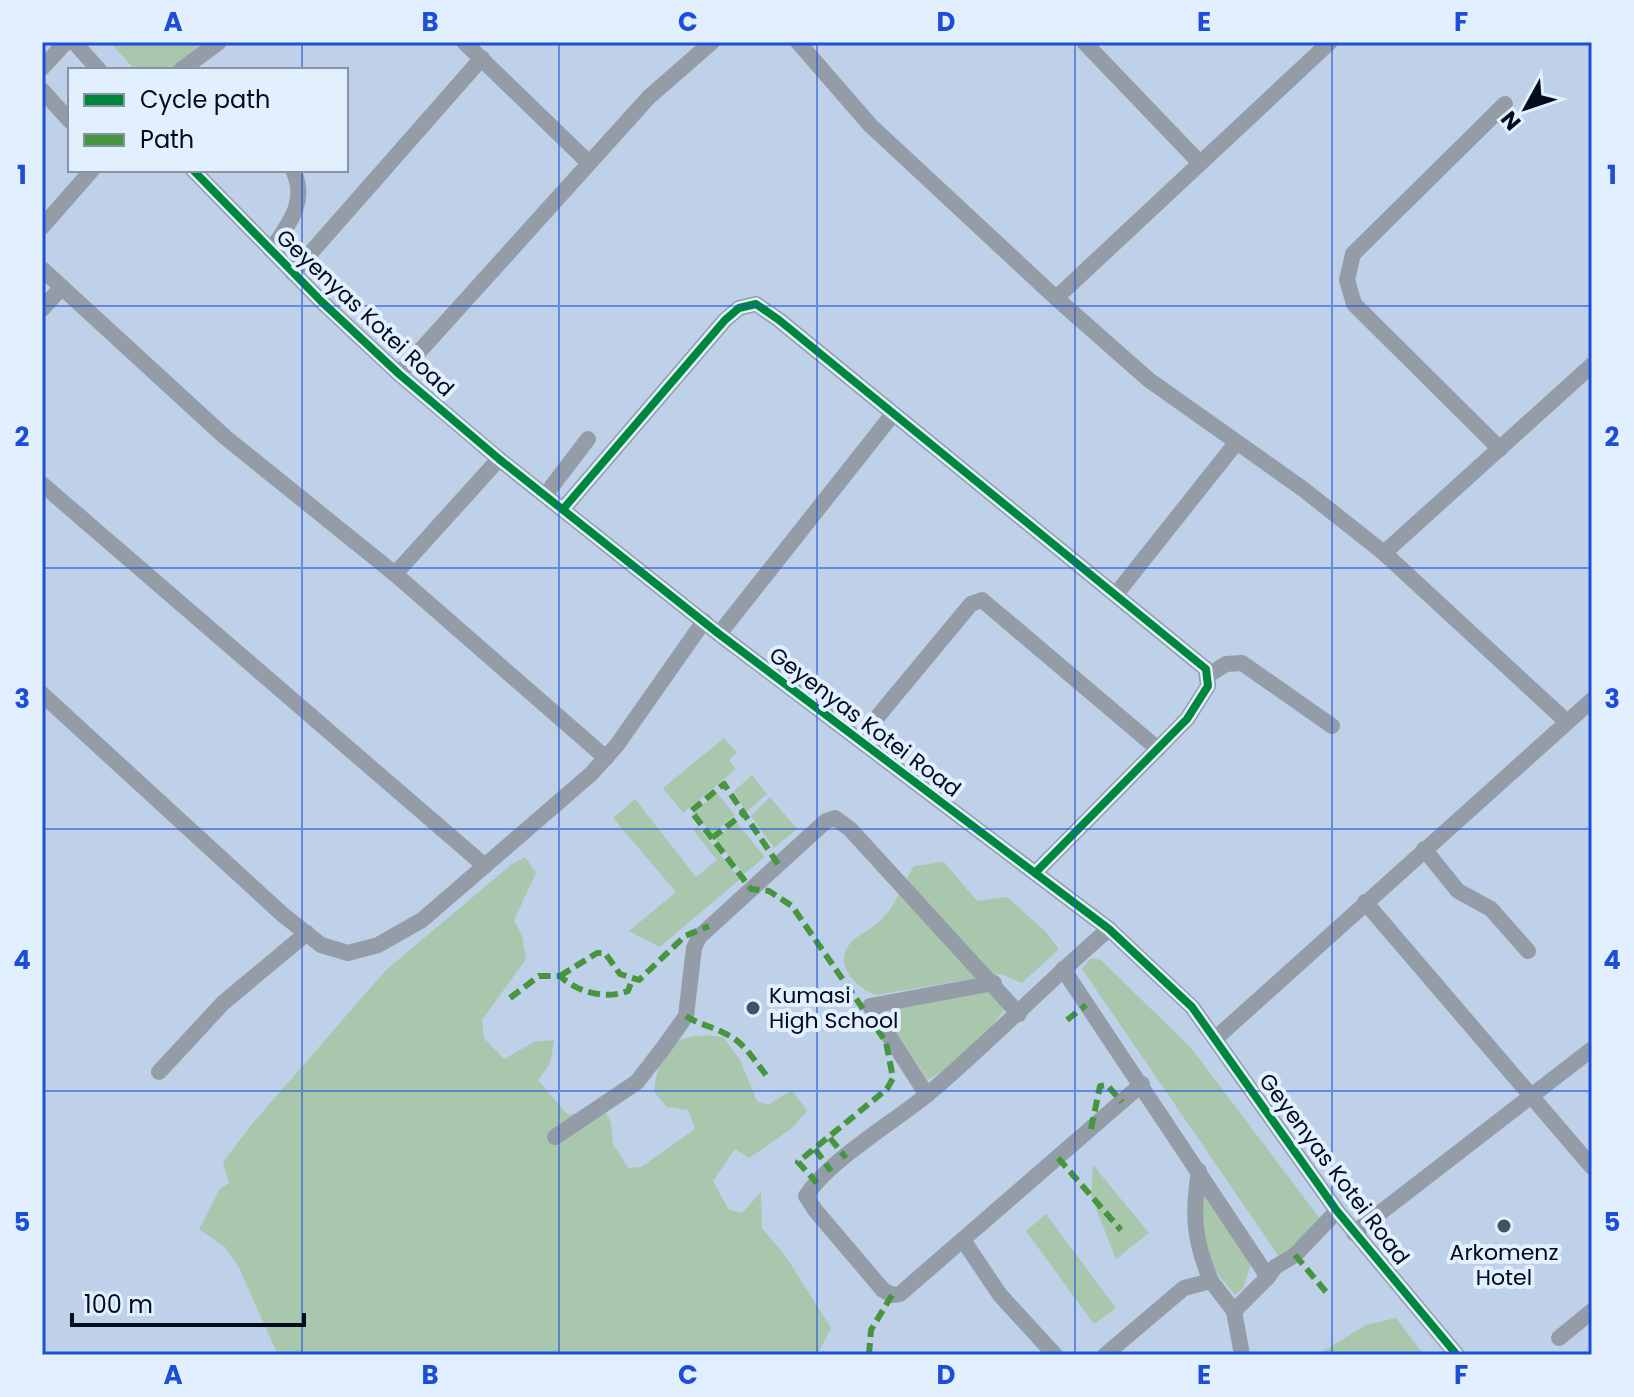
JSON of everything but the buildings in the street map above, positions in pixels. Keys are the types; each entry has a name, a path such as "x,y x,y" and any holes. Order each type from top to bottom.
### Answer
{"street":[{"path":"42,68 66,42"},
{"path":"74,42 97,68"},
{"path":"184,68 219,42"},
{"path":"464,42 589,163"},
{"path":"399,374 649,97 712,42"},
{"path":"798,42 870,125 1056,298 1149,380 1384,553 1567,722"},
{"path":"1084,42 1200,163"},
{"path":"1056,298 1330,42"},
{"path":"293,273 482,58"},
{"path":"42,90 68,119"},
{"path":"1500,449 1354,304 1347,280 1353,254 1505,104"},
{"path":"42,227 90,172"},
{"name":"Geyenyas Kotei Road","path":"195,172 293,273 399,374 499,459 719,634 1109,929 1163,977 1216,1038 1354,1233 1457,1355"},
{"path":"271,250 293,218 300,197 300,185 294,172"},
{"path":"42,269 225,437 395,574 606,758"},
{"path":"42,309 62,287"},
{"path":"564,508 725,320 739,308 756,304 779,320 1191,653 1206,669 1208,686 1187,719 1035,873"},
{"path":"1384,553 1592,365"},
{"path":"719,634 893,414"},
{"path":"546,494 588,439"},
{"path":"1117,593 1236,443"},
{"path":"395,574 499,459"},
{"path":"42,484 485,866"},
{"path":"859,739 971,604 982,600 1158,749"},
{"path":"42,694 321,945 348,953 378,945 422,920 606,758 704,621"},
{"path":"1207,676 1226,664 1242,663 1332,726"},
{"path":"1216,1038 1592,700"},
{"path":"555,1137 637,1082 686,1016 694,948 699,937 826,821 835,818 850,829 994,983 1019,1014"},
{"path":"1424,849 1458,891 1491,909 1528,951"},
{"path":"1365,902 1592,1167"},
{"path":"1109,929 1063,969 1019,1014 927,1095 846,1158 806,1196 883,1290 892,1295 911,1286 1142,1084"},
{"path":"159,1072 223,1003 307,933"},
{"path":"1063,969 1268,1277"},
{"path":"927,1095 870,1006 994,983"},
{"path":"1354,1233 1533,1098 1592,1049"},
{"path":"1199,1171 1194,1199 1196,1246 1211,1281 1234,1311 1242,1355"},
{"path":"1234,1311 1275,1267 1295,1255 1337,1211"},
{"path":"963,1240 1000,1295 1055,1355"},
{"path":"1105,1355 1184,1288 1211,1281"},
{"path":"1559,1338 1592,1311"}],"green space":[{"path":"110,42 209,42 176,68 133,68"},
{"path":"724,738 737,753 729,760 736,769 683,813 663,788"},
{"path":"752,775 767,794 746,812 734,791"},
{"path":"717,793 735,815 712,834 694,812"},
{"path":"770,797 797,829 774,848 751,816"},
{"path":"635,799 696,877 717,860 693,830 698,827 740,879 660,947 629,931 676,892 613,818"},
{"path":"736,822 765,857 744,874 715,839"},
{"path":"525,857 536,873 514,920 522,935 526,959 482,1020 484,1038 504,1059 534,1042 554,1040 550,1064 538,1080 568,1115 603,1109 611,1122 613,1144 628,1168 641,1167 695,1129 688,1110 667,1107 654,1092 660,1063 673,1045 682,1039 694,1036 723,1037 740,1060 757,1101 768,1105 792,1090 807,1111 791,1129 749,1158 735,1149 713,1181 729,1210 742,1213 761,1192 762,1228 787,1258 831,1328 817,1355 278,1355 239,1268 225,1247 199,1229 220,1189 229,1183 223,1162 252,1124 386,970 512,864"},
{"path":"944,862 977,901 1007,897 1045,931 1059,949 1022,983 1000,974 877,995 864,989 852,978 844,964 847,948 886,915 914,866"},
{"path":"1091,958 1101,960 1192,1049 1323,1223 1280,1258 1082,969"},
{"path":"992,991 1004,1010 973,1051 928,1080 887,1018 888,1009"},
{"path":"1093,1165 1149,1233 1116,1259 1091,1196"},
{"path":"1200,1189 1252,1261 1243,1289 1235,1295 1205,1259"},
{"path":"1046,1214 1116,1308 1094,1324 1026,1231"},
{"path":"1396,1318 1424,1355 1317,1355 1366,1325"}],"marked path":[{"path":"778,864 724,784 691,811 751,889 769,891 792,906 886,1042 893,1078 887,1089 798,1162 817,1183"},
{"path":"712,838 744,813"},
{"path":"560,976 597,953 605,953 620,974 639,980 685,936 709,926"},
{"path":"510,998 539,976 560,976 583,990 610,995 628,991 632,980"},
{"path":"1067,1020 1086,1005"},
{"path":"686,1016 732,1037 766,1075"},
{"path":"1091,1129 1100,1086 1107,1085 1122,1102"},
{"path":"830,1138 846,1158"},
{"path":"815,1149 831,1171"},
{"path":"1058,1158 1121,1230"},
{"path":"1295,1255 1327,1293"},
{"path":"869,1355 871,1330 892,1295"}],"cycle path":[{"path":"195,172 322,302 399,374 499,459 719,634 1109,929 1192,1007 1337,1211 1457,1355"},
{"path":"564,508 725,320 739,308 756,304 779,320 1206,669 1208,686 1187,719 1035,873"}],"place":[{"name":"Kumasi High School","path":"753,1008"},
{"name":"Arkomenz Hotel","path":"1504,1226"}]}
